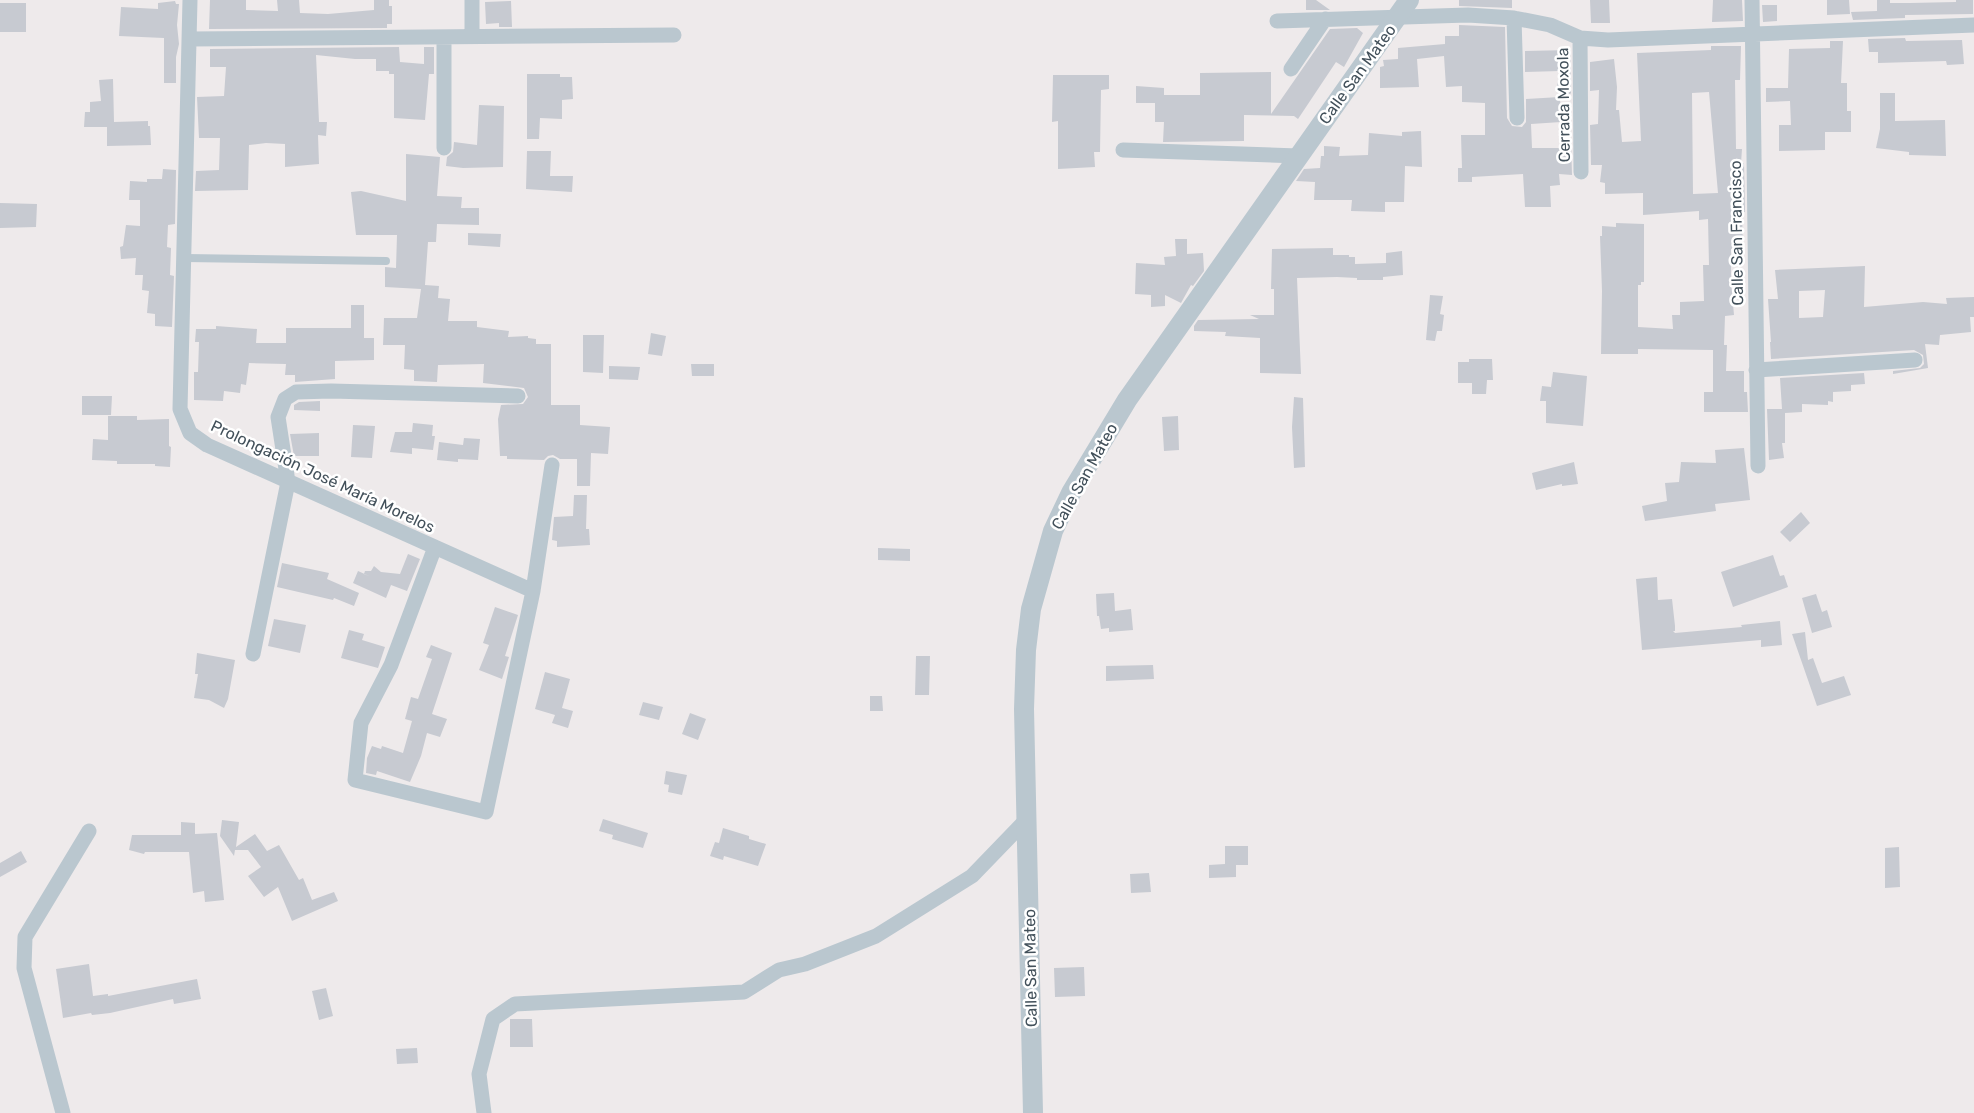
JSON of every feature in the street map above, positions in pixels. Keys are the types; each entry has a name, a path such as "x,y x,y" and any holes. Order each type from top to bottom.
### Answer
{"street":[{"name":"Prolongación José María Morelos","path":"190,0 180,409 190,433 207,445 533,591"},
{"path":"472,0 472,36"},
{"name":"Calle San Francisco","path":"1752,0 1758,466"},
{"path":"1277,21 1325,19 1404,8 1514,18 1550,25 1580,38 1608,40 1974,25"},
{"name":"Calle San Mateo","path":"1033,1113 1024,709 1026,650 1031,609 1053,531 1076,484 1128,400 1404,8"},
{"path":"1514,18 1517,118"},
{"path":"1292,69 1325,19"},
{"path":"190,39 674,35"},
{"path":"444,38 444,148"},
{"name":"Cerrada Moxola","path":"1580,38 1581,172"},
{"path":"1123,150 1298,156"},
{"path":"1756,370 1915,360"},
{"path":"253,654 288,482 278,417 285,399 296,392 331,391 518,396"},
{"path":"435,547 391,665 361,723 355,780 486,812 533,591 552,465"},
{"path":"484,1113 479,1074 493,1019 514,1004 744,992 779,970 805,964 876,936 972,876 1027,819"},
{"path":"63,1113 24,968 25,937 89,831"}],"lane":[{"path":"185,258 386,261"}],"building":[{"path":"210,0 246,0 246,10 278,11 277,0 299,0 300,13 328,14 374,10 374,0 389,0 389,6 392,6 392,24 387,24 387,28 209,29"},
{"path":"1306,0 1316,0 1330,10 1306,10"},
{"path":"1459,0 1512,0 1512,8 1459,6"},
{"path":"1590,0 1609,0 1610,23 1591,23"},
{"path":"1713,0 1742,0 1743,21 1712,22"},
{"path":"1827,0 1849,0 1850,14 1827,15"},
{"path":"1877,0 1890,0 1890,3 1910,3 1973,0 1973,14 1905,15 1905,18 1853,20 1851,12 1877,11"},
{"path":"175,1 179,4 176,83 164,83 164,38 119,36 121,7 158,9 158,3"},
{"path":"511,1 512,27 499,27 499,23 486,24 485,2"},
{"path":"0,3 26,3 26,32 0,32"},
{"path":"1762,5 1777,5 1777,21 1763,22"},
{"path":"1459,25 1505,27 1507,118 1512,126 1522,127 1526,122 1526,99 1560,97 1561,122 1531,124 1532,148 1560,148 1560,143 1571,143 1572,175 1559,174 1560,185 1550,186 1551,207 1525,207 1523,174 1472,177 1472,182 1458,182 1458,168 1462,168 1461,135 1485,135 1485,103 1462,102 1462,86 1446,87 1444,56 1417,59 1419,87 1380,88 1380,67 1384,66 1383,60 1398,59 1398,48 1445,44 1445,36 1459,36"},
{"path":"1357,28 1363,33 1344,67 1336,62 1298,119 1294,116 1244,115 1244,141 1163,142 1164,122 1155,122 1155,103 1136,103 1136,86 1164,88 1164,95 1200,95 1200,73 1271,72 1271,114 1330,29"},
{"path":"1905,38 1906,41 1962,40 1964,64 1947,65 1946,61 1878,63 1878,52 1869,52 1868,39"},
{"path":"1830,41 1843,41 1841,83 1847,83 1847,111 1851,111 1851,132 1825,132 1825,150 1779,151 1779,125 1791,125 1790,101 1766,102 1766,88 1788,88 1789,49 1830,48"},
{"path":"1711,46 1741,46 1740,80 1735,80 1736,149 1742,149 1741,163 1744,163 1743,249 1731,249 1734,315 1725,316 1724,345 1727,345 1726,371 1744,371 1744,392 1747,392 1748,412 1704,412 1704,392 1713,392 1713,350 1638,349 1638,354 1601,354 1600,236 1602,236 1602,226 1616,227 1616,223 1644,224 1644,282 1638,285 1638,327 1673,329 1672,315 1680,315 1680,302 1704,301 1703,265 1709,265 1708,219 1699,220 1699,211 1643,215 1643,193 1605,194 1605,183 1600,182 1602,165 1591,165 1590,125 1598,124 1599,90 1590,91 1590,62 1614,59 1617,87 1616,110 1619,110 1622,142 1641,141 1637,53 1711,50","holes":["1709,92 1718,193 1693,194 1692,93"]},
{"path":"399,47 400,62 424,64 424,47 434,47 434,74 429,74 425,120 394,118 394,74 389,74 389,71 376,71 376,59 316,55 319,122 327,122 326,136 318,135 319,164 285,167 285,144 249,145 248,190 195,191 196,171 219,170 220,138 199,138 197,97 224,96 226,67 210,67 210,49"},
{"path":"1570,50 1571,93 1569,95 1556,92 1560,71 1525,72 1525,51"},
{"path":"527,74 560,74 560,77 572,77 573,99 562,100 562,119 540,118 539,139 527,139"},
{"path":"1053,75 1109,75 1109,89 1101,90 1100,152 1094,152 1095,167 1058,169 1058,121 1052,122"},
{"path":"113,79 114,122 148,121 151,145 107,146 107,127 84,127 85,112 90,112 90,102 101,101 99,80"},
{"path":"1880,93 1895,93 1895,121 1945,120 1946,156 1909,155 1909,152 1876,148 1880,129"},
{"path":"479,105 504,106 503,167 446,166 447,157 453,152 454,142 477,145"},
{"path":"1421,131 1422,167 1405,166 1404,202 1385,202 1385,212 1351,211 1352,200 1314,200 1315,182 1296,181 1304,169 1320,168 1324,146 1340,147 1339,156 1368,155 1369,133 1402,136 1402,132"},
{"path":"527,151 551,151 550,176 573,176 572,192 526,189"},
{"path":"406,154 440,157 437,196 462,197 461,208 479,208 479,225 437,224 436,242 428,242 425,285 439,286 438,298 450,299 448,321 477,321 477,327 509,331 508,337 528,336 528,338 536,339 536,344 551,344 551,405 580,405 580,425 610,427 608,454 591,453 590,486 577,486 577,459 560,459 553,455 544,460 507,459 507,456 500,456 498,419 501,405 523,404 528,397 524,388 483,383 484,364 438,365 437,382 414,381 414,370 404,369 405,345 383,345 384,318 417,318 421,289 385,287 385,267 396,268 397,235 356,235 351,192 361,191 406,201"},
{"path":"163,169 176,170 175,224 168,225 167,247 171,248 170,275 174,276 172,327 155,326 155,314 147,313 149,291 142,290 143,275 135,275 136,258 121,259 120,247 123,246 126,225 140,226 140,200 129,200 130,181 147,182 147,179 162,179"},
{"path":"0,203 37,204 36,227 0,228"},
{"path":"468,233 501,234 500,247 468,245"},
{"path":"1175,239 1187,239 1187,254 1203,253 1204,271 1193,286 1191,285 1181,303 1165,295 1165,306 1151,307 1151,295 1135,294 1136,263 1165,265 1164,257 1176,256"},
{"path":"1333,248 1333,255 1355,257 1355,264 1386,263 1386,253 1402,251 1403,275 1383,277 1383,280 1337,277 1297,278 1301,374 1260,373 1260,338 1225,336 1226,332 1194,331 1198,320 1259,319 1250,315 1274,315 1274,289 1271,289 1272,249"},
{"path":"1865,266 1864,307 1923,302 1947,304 1946,298 1974,297 1974,317 1970,317 1971,332 1940,335 1939,345 1925,344 1928,368 1893,374 1893,371 1920,368 1924,364 1923,355 1914,350 1771,359 1768,299 1778,299 1775,270","holes":["1825,290 1823,317 1799,318 1799,291"]},
{"path":"1430,295 1443,296 1440,314 1444,315 1442,331 1437,331 1435,341 1426,340"},
{"path":"351,305 364,305 364,338 374,338 374,360 335,361 335,379 295,382 295,375 285,375 286,364 249,363 246,385 241,384 240,393 224,391 223,401 194,400 194,372 198,372 199,342 195,342 196,329 216,329 216,326 257,329 256,343 286,343 286,328 351,328"},
{"path":"651,333 666,336 662,356 648,354"},
{"path":"583,335 604,335 603,373 583,372"},
{"path":"1469,359 1492,359 1493,380 1487,380 1486,394 1472,394 1472,383 1458,383 1458,362 1469,362"},
{"path":"691,364 714,364 714,376 692,376"},
{"path":"609,366 640,367 638,380 609,379"},
{"path":"1553,372 1587,376 1583,426 1546,423 1546,401 1540,401 1542,386 1551,387"},
{"path":"1864,373 1865,384 1851,385 1851,391 1833,392 1833,402 1828,401 1828,405 1802,404 1802,412 1785,413 1785,443 1782,443 1784,458 1769,460 1767,409 1782,409 1780,378"},
{"path":"82,396 112,396 111,415 82,415"},
{"path":"1294,397 1303,398 1305,467 1294,468 1292,427"},
{"path":"320,401 320,411 294,410 294,405 299,402"},
{"path":"108,416 137,416 137,420 169,419 170,467 92,460 93,439 108,440"},
{"path":"1178,416 1179,450 1164,451 1162,417"},
{"path":"413,423 433,425 432,436 435,436 433,450 412,448 412,454 390,452 395,432 412,432"},
{"path":"353,425 375,426 372,458 351,457"},
{"path":"319,433 319,456 294,456 290,434"},
{"path":"464,438 480,439 478,460 458,459 458,462 437,460 439,442 463,445"},
{"path":"1744,448 1750,500 1715,504 1716,511 1645,521 1642,506 1667,501 1665,483 1679,482 1681,462 1716,463 1715,450"},
{"path":"1574,462 1578,484 1562,486 1562,484 1536,490 1532,473"},
{"path":"574,495 587,495 586,529 589,529 590,545 557,547 557,541 552,540 554,517 573,516"},
{"path":"1801,512 1810,523 1790,542 1780,532"},
{"path":"878,548 910,549 910,561 878,560"},
{"path":"408,554 420,559 407,591 391,585 386,598 353,583 358,571 364,574 365,571 371,571 374,566 381,572 400,574"},
{"path":"1773,555 1780,576 1784,575 1788,587 1733,607 1721,572"},
{"path":"282,563 329,573 327,579 359,593 354,606 334,598 333,600 277,587"},
{"path":"1657,577 1658,600 1672,599 1675,626 1675,631 1673,631 1675,633 1780,621 1782,645 1761,647 1761,640 1642,650 1636,579"},
{"path":"1114,593 1115,611 1131,609 1133,630 1109,632 1109,628 1101,629 1099,616 1097,616 1096,594"},
{"path":"1816,594 1822,612 1827,610 1832,627 1812,633 1802,598"},
{"path":"495,607 518,615 505,656 509,657 502,679 479,670 489,645 483,643"},
{"path":"274,619 306,625 300,653 268,646"},
{"path":"349,630 364,634 362,640 385,647 378,668 341,658"},
{"path":"1805,632 1808,660 1813,658 1822,683 1844,676 1851,695 1817,706 1792,634"},
{"path":"431,645 452,653 432,714 447,719 440,737 427,733 421,756 410,782 377,771 376,775 366,773 367,758 372,746 381,749 382,746 403,753 412,721 405,719 411,697 418,699 432,659 426,657"},
{"path":"197,653 235,660 228,699 224,708 209,700 194,698 198,674 195,674"},
{"path":"916,656 930,656 929,695 915,695"},
{"path":"1153,665 1154,679 1106,681 1106,666"},
{"path":"545,672 570,679 562,708 573,711 568,728 552,723 555,715 535,709"},
{"path":"870,696 882,696 883,711 870,711"},
{"path":"643,702 663,707 659,720 639,715"},
{"path":"690,713 706,719 698,740 682,734"},
{"path":"666,771 687,775 682,795 668,792 669,785 664,784"},
{"path":"603,819 648,833 643,848 612,839 613,835 599,831"},
{"path":"222,820 239,822 236,847 255,834 267,851 279,845 299,880 303,878 312,900 334,892 338,901 292,921 278,887 264,897 248,876 261,867 248,850 235,850 234,856 220,836"},
{"path":"181,822 195,823 195,834 217,833 224,900 205,902 204,891 193,893 189,852 145,852 144,854 129,850 132,835 181,835"},
{"path":"723,828 766,844 758,866 724,856 723,860 710,856 715,842 719,843"},
{"path":"1225,846 1248,846 1248,865 1236,865 1236,877 1209,878 1209,865 1225,864"},
{"path":"1899,847 1900,887 1885,888 1885,848"},
{"path":"21,851 27,862 0,877 0,863"},
{"path":"1149,873 1151,892 1131,893 1130,874"},
{"path":"89,964 93,996 108,994 108,996 197,979 201,999 174,1004 173,999 110,1013 92,1015 91,1013 63,1018 56,969"},
{"path":"1084,967 1085,996 1055,997 1054,968"},
{"path":"326,988 333,1016 319,1020 312,991"},
{"path":"510,1019 532,1019 533,1047 510,1047"},
{"path":"417,1048 418,1063 397,1064 396,1049"}]}
